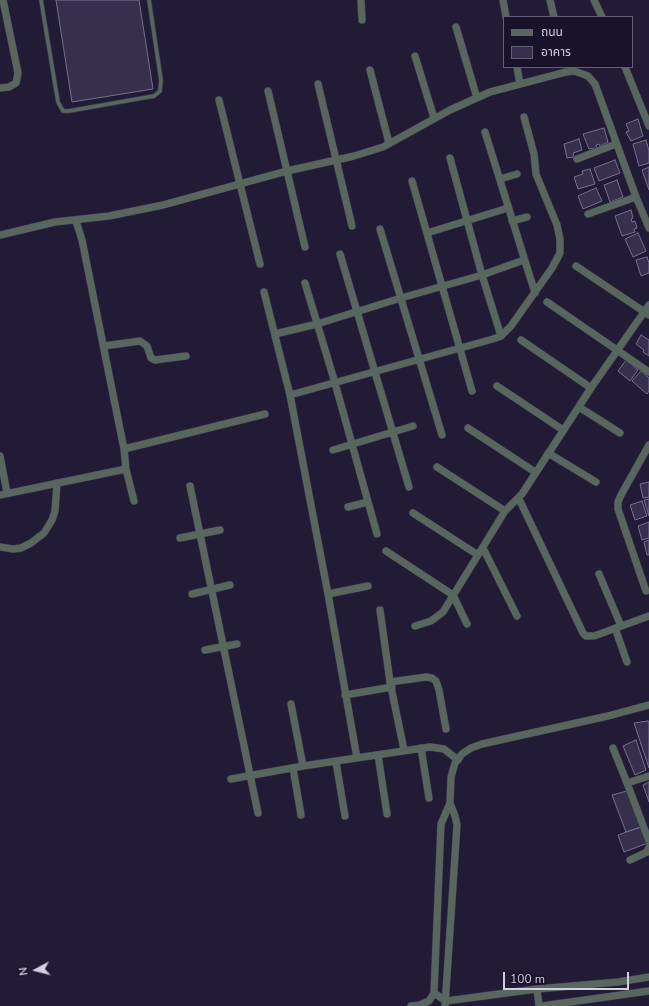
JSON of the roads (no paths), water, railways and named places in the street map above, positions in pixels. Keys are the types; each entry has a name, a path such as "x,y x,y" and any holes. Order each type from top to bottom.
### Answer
{"street":[{"path":"0,88 16,83 18,73 3,0"},
{"path":"361,0 362,20"},
{"path":"503,0 506,16"},
{"path":"550,0 554,16"},
{"path":"594,0 602,16"},
{"path":"456,27 477,98"},
{"path":"415,56 434,118"},
{"path":"517,68 520,84"},
{"path":"625,68 649,126"},
{"path":"0,234 55,222 109,216 163,205 287,171 354,156 383,146 434,118 490,92 566,69 588,76 595,84 616,144 649,228"},
{"path":"370,70 389,143"},
{"path":"318,84 352,226"},
{"path":"268,91 305,247"},
{"path":"219,100 260,264"},
{"path":"290,395 501,336 511,326 552,268 560,253 560,239 557,226 536,174 534,154 524,117"},
{"path":"485,132 534,293"},
{"path":"577,159 616,144"},
{"path":"450,158 482,275 501,336"},
{"path":"500,179 517,174"},
{"path":"412,181 472,391"},
{"path":"588,214 636,197"},
{"path":"427,233 508,208"},
{"path":"512,221 527,217"},
{"path":"76,220 82,240 104,346 124,449 126,469 134,501"},
{"path":"380,229 442,435"},
{"path":"340,254 376,371 409,487"},
{"path":"275,334 317,324 482,275 524,260"},
{"path":"415,626 431,621 443,612 505,511 518,499 591,388 647,310 630,301 576,266"},
{"path":"305,283 335,383 377,534"},
{"path":"264,292 290,395 328,594 357,758"},
{"path":"547,302 649,372"},
{"path":"521,340 591,388"},
{"path":"104,346 140,341 147,346 151,358 155,360 186,356"},
{"path":"498,386 563,430"},
{"path":"579,407 620,433"},
{"path":"124,449 265,414"},
{"path":"333,450 413,426"},
{"path":"468,428 535,472"},
{"path":"648,448 649,459"},
{"path":"646,591 618,509 618,502 648,448"},
{"path":"548,453 596,482"},
{"path":"0,456 4,494 126,469"},
{"path":"437,467 505,511"},
{"path":"0,547 13,549 21,548 31,543 44,533 52,520 55,511 57,483"},
{"path":"190,486 258,813"},
{"path":"518,499 583,633 586,636 590,637 649,616"},
{"path":"348,506 368,502"},
{"path":"414,512 478,555"},
{"path":"180,538 220,530"},
{"path":"483,548 517,616"},
{"path":"386,551 453,595 467,624"},
{"path":"599,574 618,627 627,662"},
{"path":"192,594 230,585"},
{"path":"328,594 368,586"},
{"path":"380,610 391,684 404,750"},
{"path":"205,650 237,644"},
{"path":"345,695 426,677 432,678 436,681 439,690 446,730"},
{"path":"291,704 303,766"},
{"path":"411,1006 431,1004 434,993 442,824 450,803 451,777 455,763 462,754 471,748 482,744 608,716 649,705"},
{"path":"232,779 303,766 430,747 444,749 458,760"},
{"path":"421,748 429,798"},
{"path":"613,748 649,841"},
{"path":"378,755 387,814"},
{"path":"336,762 345,816"},
{"path":"293,768 301,815"},
{"path":"627,783 649,776"},
{"path":"445,1003 457,825 456,816 450,803"},
{"path":"630,860 647,852 649,848"},
{"path":"440,855 455,856"},
{"path":"445,1003 537,989 618,982 649,977"},
{"path":"537,989 539,1006"},
{"path":"542,1006 649,991"},
{"path":"434,993 445,1003"}],"lane":[{"path":"41,0 58,102 63,111 154,96 160,91 162,80 149,0"}]}
